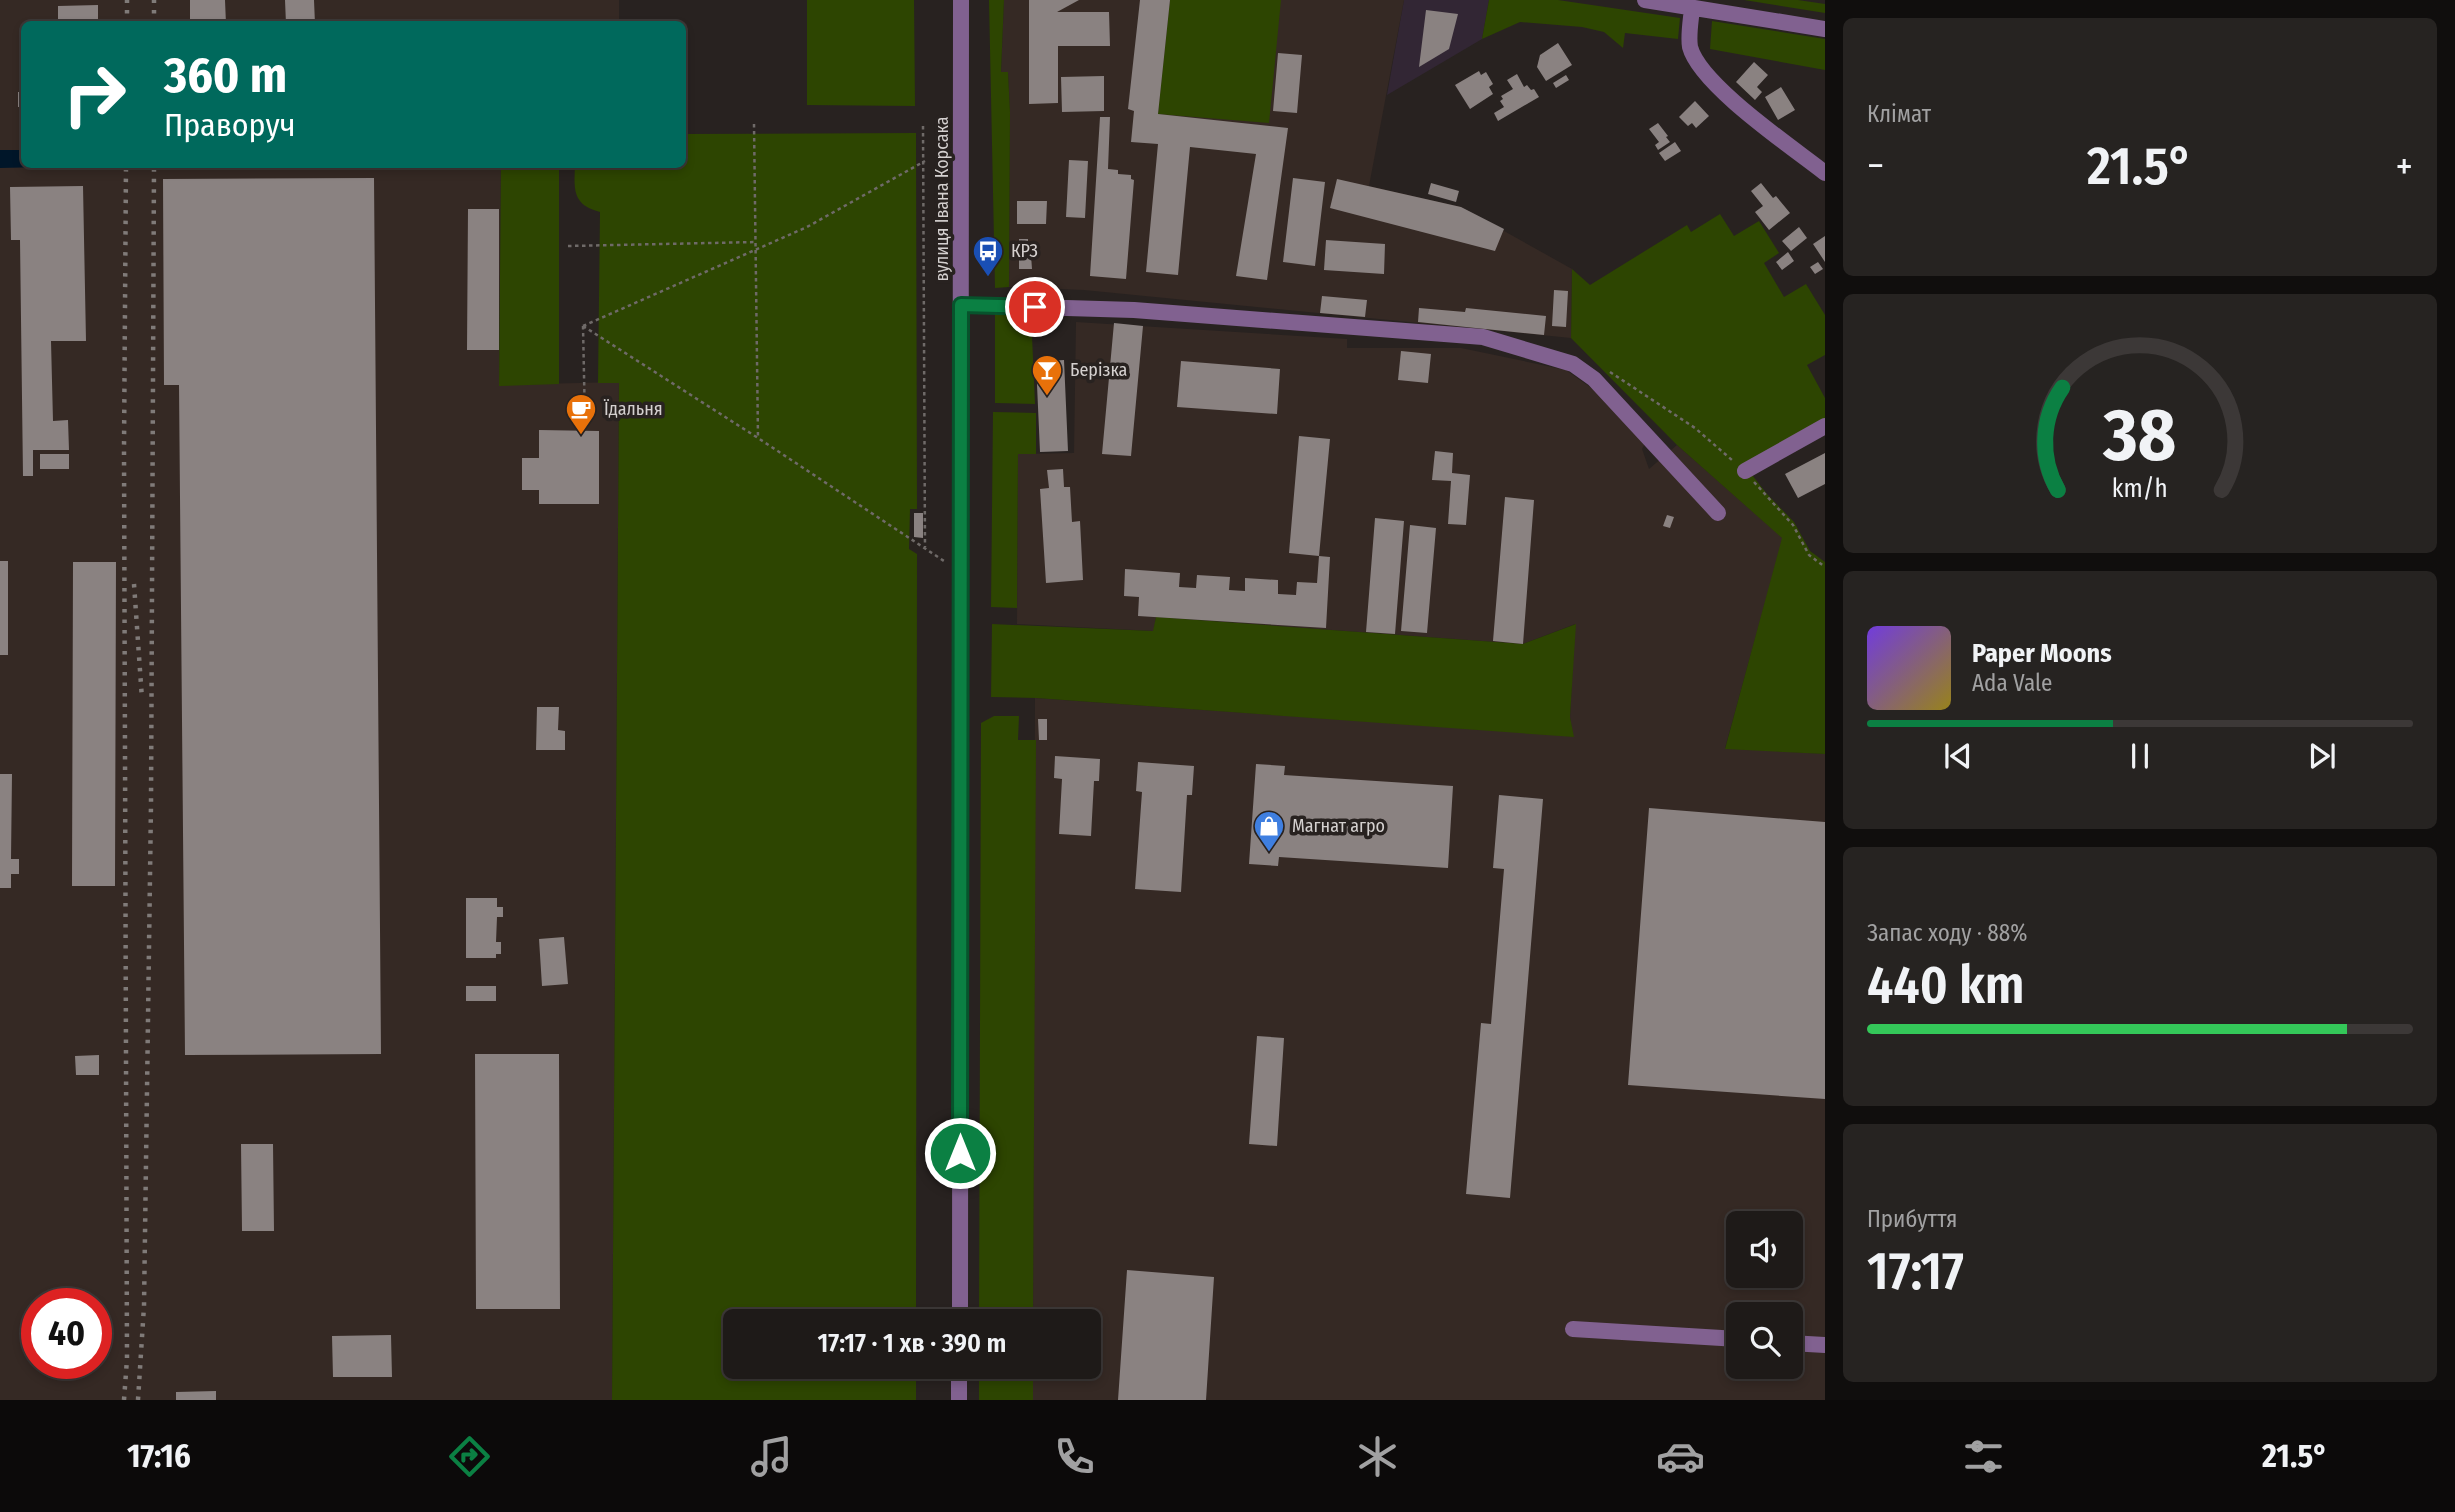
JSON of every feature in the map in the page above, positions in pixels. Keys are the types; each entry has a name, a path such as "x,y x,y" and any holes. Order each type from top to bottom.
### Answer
{"street":[{"name":"вулиця Івана Корсака","path":"960,1309 961,0"},
{"path":"1645,0 1825,29"},
{"path":"1692,8 1690,45 1696,61 1717,88 1825,173"},
{"path":"961,305 1134,310 1483,337 1573,364 1594,379 1718,513"},
{"path":"1745,471 1825,426"},
{"path":"1573,1329 1726,1338"},
{"path":"1803,1344 1825,1345"},
{"path":"959,1400 960,1379"}],"path":[{"path":"754,124 758,438"},
{"path":"923,127 925,548"},
{"path":"583,326 807,227 925,161"},
{"path":"568,246 757,242"},
{"path":"583,326 585,423"},
{"path":"583,326 758,438 960,573"},
{"path":"1608,370 1695,428 1745,471 1766,498 1793,525 1809,555 1825,567"}],"shaded area":[{"path":"0,0 619,0 619,21 21,21 21,168 501,168 499,385 619,382 612,1400 0,1400"},
{"path":"1004,0 1404,0 1369,186 1461,207 1572,269 1571,338 1084,290 1009,287 1010,112 1008,73 1001,72"},
{"path":"1404,0 1489,0 1482,39 1387,95"},
{"path":"1076,322 1347,339 1347,348 1461,348 1566,370 1597,392 1646,442 1642,449 1649,469 1677,445 1783,538 1725,748 1825,754 1825,1400 1033,1400 1033,1379 1101,1379 1101,1309 1033,1309 1035,698 1573,736 1570,717 1575,624 1523,644 1156,617 1154,631 1017,624 1018,454 1074,453"}],"green space":[{"path":"807,0 914,0 915,106 807,105"},
{"path":"989,0 1004,0 1001,72 1008,72 1010,112 1009,287 995,288"},
{"path":"1170,0 1281,0 1269,123 1158,114"},
{"path":"1489,0 1558,0 1680,18 1678,39 1625,33 1623,48 1604,32 1582,27 1520,22 1482,39"},
{"path":"1744,0 1798,0 1825,4 1825,13"},
{"path":"1712,21 1825,39 1825,70 1710,49"},
{"path":"916,133 917,509 910,509 909,549 917,554 916,1309 723,1309 723,1379 916,1379 916,1400 612,1400 619,383 598,383 600,212 584,205 577,195 575,168 686,168 686,134"},
{"path":"501,168 559,168 559,384 499,386"},
{"path":"1720,214 1734,236 1759,221 1779,253 1764,263 1784,297 1806,284 1825,315 1825,355 1807,365 1825,398 1825,421 1745,466 1794,522 1810,551 1825,562 1825,754 1725,749 1782,538 1677,445 1571,338 1572,269 1590,285 1687,225 1691,232"},
{"path":"995,313 1031,313 1035,404 995,403"},
{"path":"993,412 1036,413 1036,454 1018,454 1017,608 991,607"},
{"path":"1156,617 1523,644 1576,624 1570,717 1574,737 991,697 992,624 1153,631"},
{"path":"994,716 1019,716 1018,740 1036,740 1033,1309 979,1309 981,723"},
{"path":"979,1379 1033,1379 1033,1400 979,1400"}],"water":[{"path":"0,150 21,150 21,168 0,168"}],"building":[{"path":"190,0 225,0 226,21 190,21"},
{"path":"285,0 314,0 315,21 286,21"},
{"path":"1029,0 1079,0 1057,12 1109,12 1110,46 1058,46 1058,103 1029,104"},
{"path":"1140,0 1170,0 1158,114 1288,128 1267,280 1236,276 1256,154 1190,147 1178,275 1146,272 1158,144 1131,142 1134,111 1128,109"},
{"path":"98,5 98,21 58,21 58,6"},
{"path":"1426,10 1458,14 1449,49 1419,67"},
{"path":"1558,43 1572,65 1546,81 1537,67 1540,55"},
{"path":"1278,53 1302,55 1297,113 1273,111"},
{"path":"1754,62 1768,75 1757,87 1762,92 1755,100 1736,82"},
{"path":"1479,71 1481,75 1486,72 1493,84 1489,87 1493,94 1470,109 1455,85"},
{"path":"1517,74 1524,87 1527,85 1531,90 1534,89 1539,97 1498,121 1494,113 1504,107 1500,101 1503,99 1501,96 1513,89 1507,80"},
{"path":"1566,75 1569,80 1556,88 1553,83"},
{"path":"1104,76 1104,111 1062,112 1061,77"},
{"path":"1781,87 1795,110 1778,120 1765,97"},
{"path":"18,92 21,92 21,107 18,107"},
{"path":"1695,101 1709,116 1696,128 1692,123 1688,126 1679,117"},
{"path":"1100,117 1110,117 1108,169 1118,170 1118,174 1131,175 1134,180 1126,279 1090,276"},
{"path":"1658,123 1670,142 1658,150 1655,145 1659,142 1649,129"},
{"path":"1675,142 1681,151 1665,161 1659,153"},
{"path":"1069,160 1088,161 1085,218 1066,217"},
{"path":"374,178 381,1054 185,1055 179,385 164,385 163,179"},
{"path":"1293,178 1325,182 1315,266 1283,262"},
{"path":"1337,179 1461,207 1504,229 1495,251 1330,208"},
{"path":"1431,183 1459,191 1456,202 1428,194"},
{"path":"1761,183 1790,213 1769,230 1755,212 1763,206 1751,191"},
{"path":"83,186 86,341 51,341 53,421 68,420 69,450 33,450 33,476 23,476 20,240 11,240 10,187"},
{"path":"1017,201 1047,201 1046,224 1017,224"},
{"path":"468,209 499,209 499,350 467,350"},
{"path":"1799,227 1807,238 1791,251 1782,241"},
{"path":"1825,236 1825,262 1813,244"},
{"path":"1019,239 1028,239 1028,255 1031,255 1032,269 1019,269"},
{"path":"1326,240 1385,244 1384,274 1324,270"},
{"path":"1788,252 1794,261 1782,270 1776,262"},
{"path":"1818,262 1823,269 1815,274 1810,267"},
{"path":"1554,290 1568,291 1566,327 1552,326"},
{"path":"1322,296 1367,300 1365,317 1320,313"},
{"path":"1419,308 1465,312 1466,308 1546,316 1544,335 1418,322"},
{"path":"1114,323 1143,326 1131,456 1102,454"},
{"path":"1401,351 1431,354 1428,383 1398,380"},
{"path":"1064,360 1068,451 1040,452 1036,362"},
{"path":"1181,361 1280,369 1277,414 1177,407"},
{"path":"539,430 599,431 599,504 539,504 539,490 522,490 522,458 539,458"},
{"path":"1299,436 1330,439 1319,556 1289,553"},
{"path":"1435,451 1453,453 1452,473 1470,475 1466,525 1448,524 1451,481 1432,480"},
{"path":"1825,453 1825,484 1798,498 1785,474"},
{"path":"40,454 69,454 69,469 40,469"},
{"path":"1063,469 1064,487 1070,487 1072,522 1080,521 1083,580 1046,583 1040,489 1049,488 1047,470"},
{"path":"1505,497 1534,500 1523,644 1493,641"},
{"path":"914,513 923,513 923,538 914,537"},
{"path":"1667,515 1674,517 1670,528 1663,526"},
{"path":"1375,518 1404,521 1395,634 1366,632"},
{"path":"1410,525 1436,528 1427,633 1401,631"},
{"path":"1319,556 1330,557 1326,628 1138,616 1139,597 1124,596 1125,569 1180,573 1179,587 1196,588 1197,575 1230,577 1229,590 1245,591 1245,578 1278,580 1278,594 1296,595 1297,582 1317,583"},
{"path":"0,561 8,561 8,655 0,655"},
{"path":"73,562 116,562 115,886 72,886"},
{"path":"537,707 559,707 558,730 565,731 565,750 536,750"},
{"path":"1038,719 1047,719 1047,740 1039,740"},
{"path":"1055,756 1100,759 1099,781 1094,781 1091,836 1059,834 1062,779 1054,778"},
{"path":"1138,762 1194,766 1192,795 1187,795 1181,892 1135,889 1142,792 1136,791"},
{"path":"1256,764 1285,766 1284,775 1453,786 1448,868 1279,857 1278,866 1249,864"},
{"path":"0,774 12,774 11,859 19,859 19,874 11,874 11,888 0,888"},
{"path":"1499,795 1543,799 1510,1198 1466,1194 1481,1023 1491,1024 1504,869 1493,868"},
{"path":"1649,808 1825,822 1825,1099 1628,1085"},
{"path":"466,898 497,898 497,907 503,907 503,917 497,917 496,942 501,942 501,954 496,954 496,958 466,958"},
{"path":"564,937 568,984 542,986 539,939"},
{"path":"466,986 496,986 496,1001 466,1001"},
{"path":"1257,1036 1284,1038 1277,1146 1249,1144"},
{"path":"475,1054 559,1054 560,1309 476,1309"},
{"path":"99,1055 99,1075 76,1075 75,1056"},
{"path":"241,1144 273,1144 274,1231 242,1231"},
{"path":"1127,1270 1214,1277 1206,1400 1118,1400"},
{"path":"391,1335 392,1377 333,1377 332,1336"},
{"path":"216,1391 216,1400 176,1400 176,1392"}],"railway":[{"path":"127,0 127,21"},
{"path":"154,0 154,21"},
{"path":"124,1400 127,1359 124,450 126,168"},
{"path":"138,1400 144,1306 151,804 154,168"},
{"path":"134,584 142,699"}],"place":[{"name":"КРЗ","path":"988,278"},
{"name":"Берізка","path":"1047,397"},
{"name":"Їдальня","path":"581,436"},
{"name":"Магнат агро","path":"1269,853"}],"route":[{"path":"960,1153 961,305 1035,307"}]}
